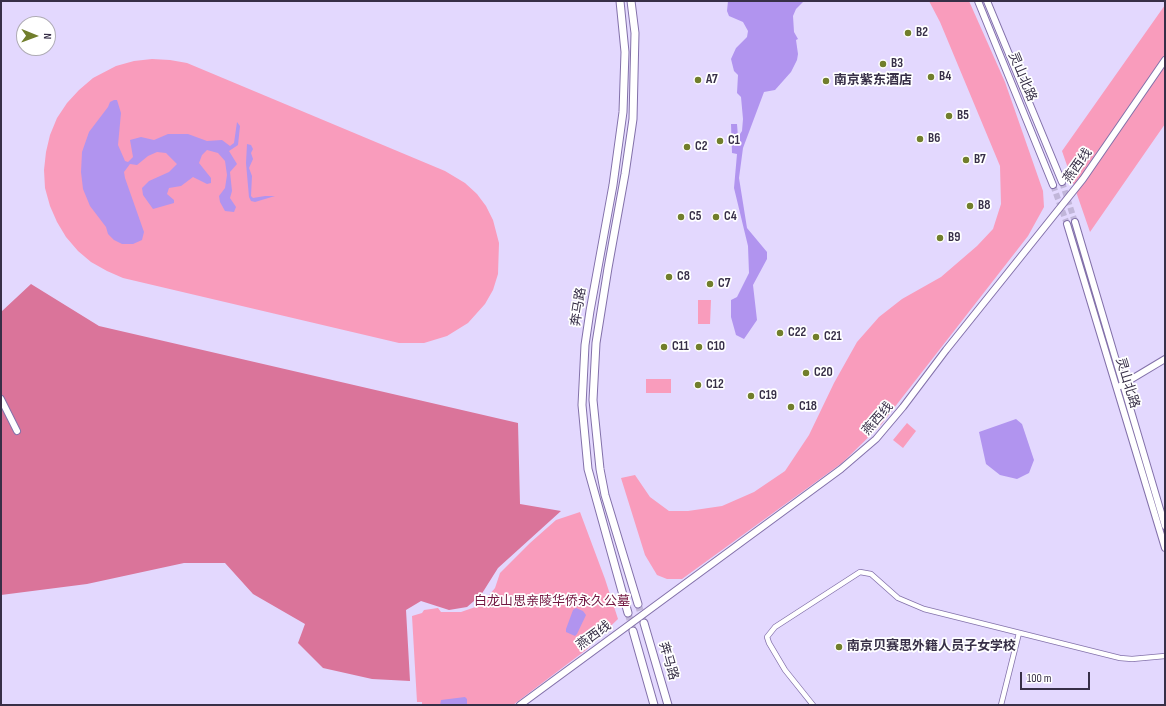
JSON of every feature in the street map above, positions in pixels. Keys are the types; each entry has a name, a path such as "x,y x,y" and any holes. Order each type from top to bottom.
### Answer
{"main road":[{"name":"奔马路","path":"620,1 625,52 623,112 616,164 585,345 582,405 588,469 628,613"},
{"name":"奔马路","path":"631,1 635,33 633,119 596,343 593,400 598,456 605,495 638,604"},
{"name":"奔马路","path":"644,623 668,705"},
{"name":"奔马路","path":"633,631 654,705"}],"street":[{"name":"灵山北路","path":"978,1 1053,185"},
{"name":"灵山北路","path":"987,1 1062,182"},
{"name":"燕西线","path":"520,705 841,469 876,439 1083,179 1165,60"},
{"name":"灵山北路","path":"1075,222 1165,526"},
{"name":"灵山北路","path":"1067,224 1165,548"},
{"path":"1116,387 1124,384 1165,359"},
{"path":"1,399 17,431"},
{"path":"813,705 785,670 769,644 767,637 775,627 854,574 865,572 871,574 887,590 912,605 1120,658 1152,658 1165,656"},
{"path":"1002,705 1019,633"}],"green space":[{"path":"929,1 969,1 1005,82 1043,191 1044,207 1028,236 880,426 842,463 682,579 667,579 657,575 645,555 621,478 635,475 650,497 669,511 688,511 722,506 754,492 785,471 809,435 834,383 857,342 879,317 902,299 941,277 977,246 993,229 1001,204 1000,166 940,22"},
{"path":"1165,5 1165,124 1090,232 1062,151"},
{"path":"152,59 187,63 445,171 465,183 477,194 486,206 493,220 499,243 498,274 493,290 485,304 468,323 447,336 424,343 399,343 123,278 91,262 78,251 66,237 50,206 45,188 44,170 50,135 57,118 67,103 93,78 116,66 134,61"},
{"path":"698,300 711,300 710,324 698,324"},
{"path":"646,379 671,379 671,393 646,393"},
{"path":"907,423 916,431 903,448 893,440"},
{"name":"白龙山思亲陵华侨永久公墓","path":"580,512 618,619 586,650 513,705 422,705 422,702 417,702 412,616 422,613 424,610 438,608 441,612 461,612 481,605 495,588 500,573 530,543 556,520"}],"shaded area":[{"path":"728,1 804,1 796,9 793,16 794,32 798,39 796,40 798,54 797,60 791,72 775,90 764,92 743,148 739,178 747,228 767,252 767,259 753,285 757,320 744,339 736,335 731,317 731,300 737,297 749,273 748,246 734,188 737,154 732,153 731,124 737,124 738,137 742,131 743,119 741,97 737,93 738,75 734,71 731,59 736,48 747,37 748,31 743,22 729,16 727,11"},
{"path":"117,100 121,113 118,145 125,161 128,162 133,157 130,140 141,137 154,140 168,134 188,134 207,141 222,140 230,146 234,143 237,122 240,126 238,145 229,151 237,164 230,172 232,191 230,198 236,207 234,212 225,211 220,202 219,196 225,188 227,175 225,161 218,153 207,150 202,155 199,163 211,178 211,183 207,184 193,177 181,186 169,188 167,194 174,200 174,203 153,209 143,195 142,188 149,181 169,172 177,164 166,153 157,152 148,156 137,165 130,164 124,172 144,232 142,240 133,244 122,244 114,240 108,234 106,227 90,206 83,189 81,172 82,152 89,132 108,107 110,102"},
{"path":"247,144 251,145 253,149 251,153 253,159 249,168 252,176 251,196 253,198 275,196 255,202 251,201 249,197 246,163"},
{"path":"31,284 99,326 518,423 520,504 561,511 498,568 481,595 467,607 449,610 421,601 406,610 410,681 372,679 323,668 298,643 305,624 253,594 225,563 184,563 87,584 1,595 1,312"},
{"path":"1016,419 1022,424 1034,460 1029,473 1017,479 1000,475 986,464 979,432"},
{"path":"576,608 583,611 586,615 575,636 566,632 566,629 573,610"},
{"path":"465,697 467,699 467,705 440,705 441,700"}],"tunnel":[{"path":"1062,182 1075,222"},
{"path":"1053,185 1067,224"},
{"path":"638,604 644,623"},
{"path":"628,613 633,630"}],"place":[{"name":"B2","path":"908,33"},
{"name":"B3","path":"883,64"},
{"name":"B4","path":"931,77"},
{"name":"A7","path":"698,80"},
{"name":"南京紫东酒店","path":"826,81"},
{"name":"B5","path":"949,116"},
{"name":"B6","path":"920,139"},
{"name":"C1","path":"720,141"},
{"name":"C2","path":"687,147"},
{"name":"B7","path":"966,160"},
{"name":"B8","path":"970,206"},
{"name":"C5","path":"681,217"},
{"name":"C4","path":"716,217"},
{"name":"B9","path":"940,238"},
{"name":"C8","path":"669,277"},
{"name":"C7","path":"710,284"},
{"name":"C22","path":"780,333"},
{"name":"C21","path":"816,337"},
{"name":"C11","path":"664,347"},
{"name":"C10","path":"699,347"},
{"name":"C20","path":"806,373"},
{"name":"C12","path":"698,385"},
{"name":"C19","path":"751,396"},
{"name":"C18","path":"791,407"},
{"name":"南京贝赛思外籍人员子女学校","path":"839,647"}]}
